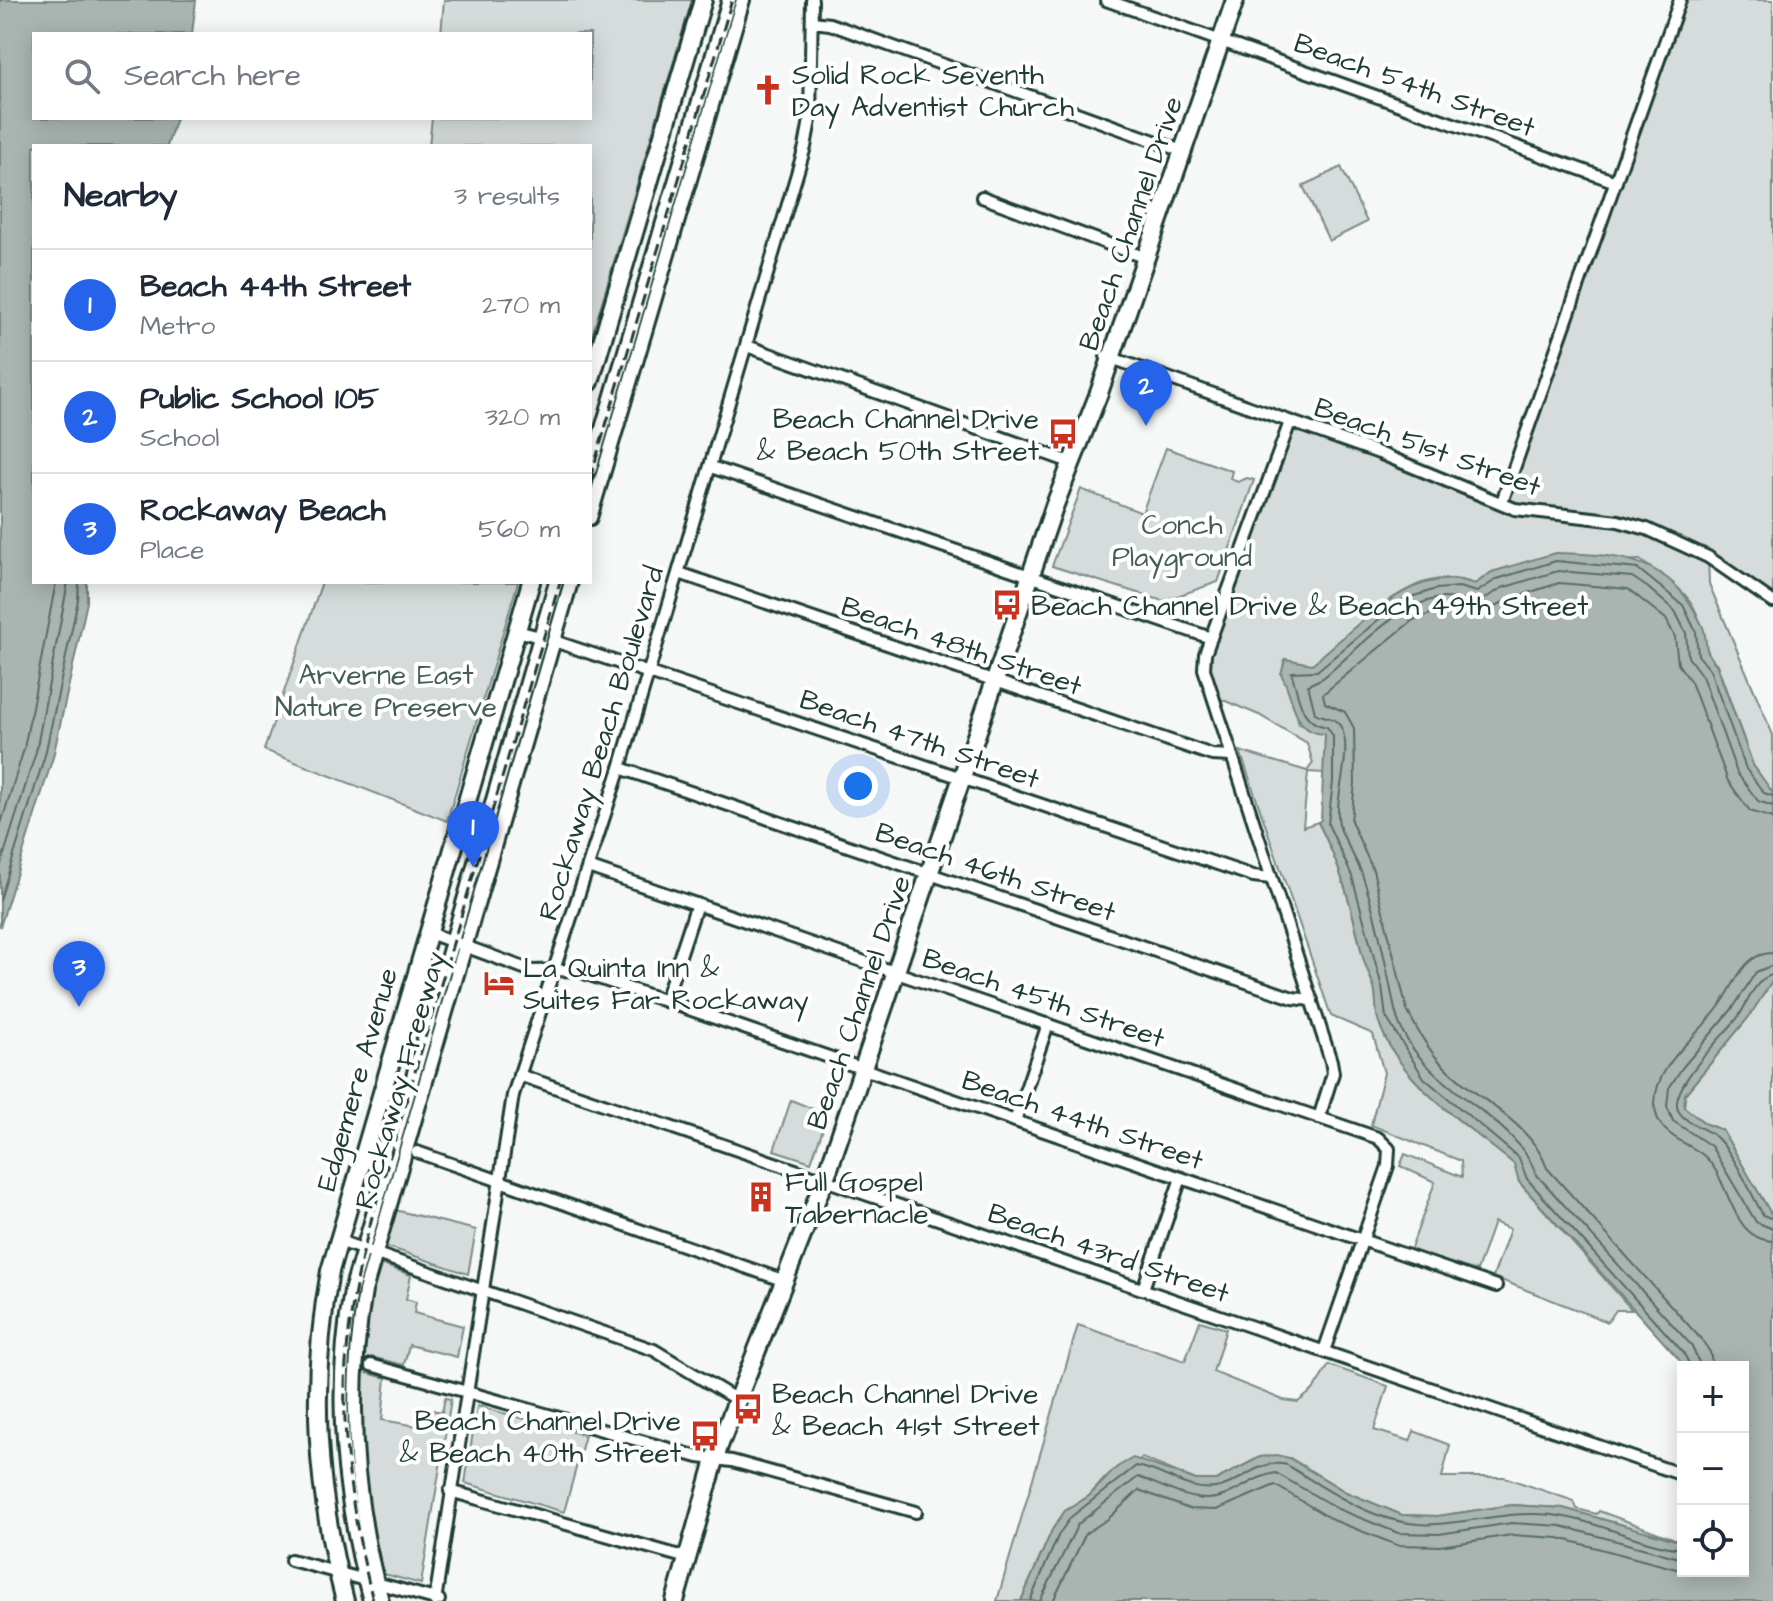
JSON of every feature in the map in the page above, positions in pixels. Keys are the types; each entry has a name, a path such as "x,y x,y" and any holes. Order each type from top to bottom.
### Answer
{"main road":[{"path":"592,375 703,0"},
{"name":"Beach Channel Drive","path":"675,1601 715,1459 825,1179 1142,257 1216,38 1224,0"},
{"name":"Beach Channel Drive","path":"1216,38 1235,0"},
{"name":"Edgemere Avenue","path":"345,1601 322,1495 316,1409 321,1328 336,1240 530,584"}],"street":[{"path":"592,462 729,0"},
{"path":"592,511 743,0"},
{"name":"Rockaway Beach Boulevard","path":"437,1600 450,1491 519,1075 620,768 808,134 812,0"},
{"name":"Beach 54th Street","path":"1106,0 1616,182"},
{"path":"1502,502 1680,0"},
{"path":"812,22 823,22 1178,149"},
{"path":"982,197 1142,257"},
{"path":"747,346 1070,462"},
{"name":"Beach 51st Street","path":"1108,356 1527,512 1618,521 1661,534 1721,565 1773,602"},
{"path":"1290,422 1211,638 1204,659 1204,674 1333,1070 1319,1118"},
{"path":"711,467 1211,638"},
{"name":"Beach 48th Street","path":"679,573 1212,755 1231,756"},
{"name":"Rockaway Freeway","path":"370,1601 371,1582 354,1414 358,1332 367,1251 457,943 555,584"},
{"name":"Rockaway Freeway","path":"457,943 570,584"},
{"path":"517,631 540,637"},
{"name":"Beach 47th Street","path":"554,641 1253,876 1271,878"},
{"name":"Beach 46th Street","path":"620,768 1293,998 1312,1000"},
{"name":"Beach 45th Street","path":"588,867 1370,1134 1389,1149 1388,1166 1363,1240"},
{"path":"665,1001 697,904"},
{"name":"Beach 44th Street","path":"427,932 532,971 575,970 1496,1286"},
{"path":"1015,1121 1048,1024"},
{"name":"Beach 43rd Street","path":"519,1075 1677,1473"},
{"path":"417,1152 785,1281"},
{"path":"1143,1289 1181,1178"},
{"path":"336,1240 660,1352 737,1400"},
{"path":"1324,1351 1363,1240"},
{"path":"371,1365 916,1512"},
{"path":"450,1491 687,1558"},
{"path":"291,1560 437,1600"},
{"name":"Rockaway Freeway","path":"371,1582 382,1601"}],"green space":[{"path":"444,0 692,0 592,335 592,144 429,144 432,120 592,120 592,32 441,32"},
{"path":"1680,0 1773,0 1773,602 1708,558 1709,584 1773,735 1773,795 1753,765 1717,664 1708,651 1695,609 1680,590 1640,560 1520,565 1492,572 1475,584 1449,579 1426,581 1386,604 1330,653 1311,665 1281,674 1290,688 1299,724 1325,734 1325,773 1308,772 1303,827 1318,822 1333,855 1374,988 1378,1019 1387,1042 1401,1063 1435,1100 1514,1164 1519,1182 1632,1310 1616,1310 1608,1322 1493,1277 1510,1229 1494,1222 1477,1271 1410,1251 1435,1182 1400,1166 1405,1154 1462,1177 1461,1161 1371,1125 1384,1073 1373,1034 1331,1016 1240,751 1307,771 1313,763 1307,743 1259,715 1211,695 1203,664 1290,422 1502,502"},
{"path":"1341,167 1367,222 1329,241 1303,186"},
{"name":"Conch Playground","path":"1166,448 1232,471 1230,479 1238,482 1247,478 1254,480 1218,582 1163,601 1052,566 1081,489 1142,513"},
{"name":"Arverne East Nature Preserve","path":"321,584 517,584 447,821 264,750"},
{"path":"1773,980 1773,1217 1722,1130 1706,1124 1684,1107 1685,1094 1748,1018"},
{"path":"791,1100 828,1115 811,1162 774,1150"},
{"path":"395,1210 476,1230 468,1274 385,1246"},
{"path":"377,1263 411,1275 406,1299 416,1302 414,1313 463,1326 457,1357 409,1345 404,1365 371,1357 367,1373 386,1378 382,1420 423,1427 426,1409 442,1412 445,1398 451,1399 421,1584 384,1574 361,1462 360,1376"},
{"path":"1200,1321 1226,1329 1213,1372 1283,1400 1298,1402 1313,1390 1329,1365 1388,1386 1374,1430 1410,1441 1414,1431 1450,1445 1442,1477 1504,1477 1574,1501 1577,1509 1597,1514 1599,1511 1677,1540 1563,1508 1512,1505 1437,1516 1402,1515 1346,1492 1290,1458 1260,1457 1216,1480 1196,1480 1142,1458 1104,1479 1089,1496 1065,1511 1052,1530 1021,1601 997,1601 1078,1325 1185,1361"},
{"path":"477,1406 585,1435 564,1512 465,1483"}],"water":[{"path":"0,0 196,0 192,32 32,32 32,120 175,120 168,144 32,144 32,584 87,584 87,602 53,757 0,927"},
{"path":"1555,553 1622,558 1659,572 1689,602 1702,625 1707,650 1716,664 1753,765 1773,793 1773,980 1748,1018 1685,1094 1684,1107 1706,1124 1722,1130 1773,1217 1773,1601 1021,1601 1052,1530 1065,1511 1089,1496 1117,1467 1133,1458 1196,1480 1216,1480 1260,1457 1276,1455 1289,1458 1346,1492 1402,1515 1437,1516 1512,1505 1563,1508 1677,1540 1677,1577 1749,1577 1749,1361 1680,1361 1519,1182 1514,1164 1435,1100 1401,1063 1387,1042 1378,1019 1374,988 1344,886 1318,822 1321,820 1325,734 1306,728 1300,721 1281,674 1285,659 1312,664 1366,617 1407,590 1429,582 1452,579 1475,584 1492,572"}],"railway":[{"path":"592,472 732,0"},
{"path":"373,1601 353,1500 345,1409 346,1364 359,1269 559,584"}],"place":[{"name":"Solid Rock Seventh Day Adventist Church","path":"768,90"},
{"name":"Public School 105","path":"1146,426"},
{"name":"Beach Channel Drive & Beach 50th Street","path":"1063,434"},
{"name":"Beach Channel Drive & Beach 49th Street","path":"1007,605"},
{"name":"Beach 44th Street","path":"473,867"},
{"name":"La Quinta Inn & Suites Far Rockaway","path":"499,983"},
{"name":"Rockaway Beach","path":"79,1007"},
{"name":"Full Gospel Tabernacle","path":"761,1197"},
{"name":"Beach Channel Drive & Beach 41st Street","path":"748,1409"},
{"name":"Beach Channel Drive & Beach 40th Street","path":"705,1436"}]}
